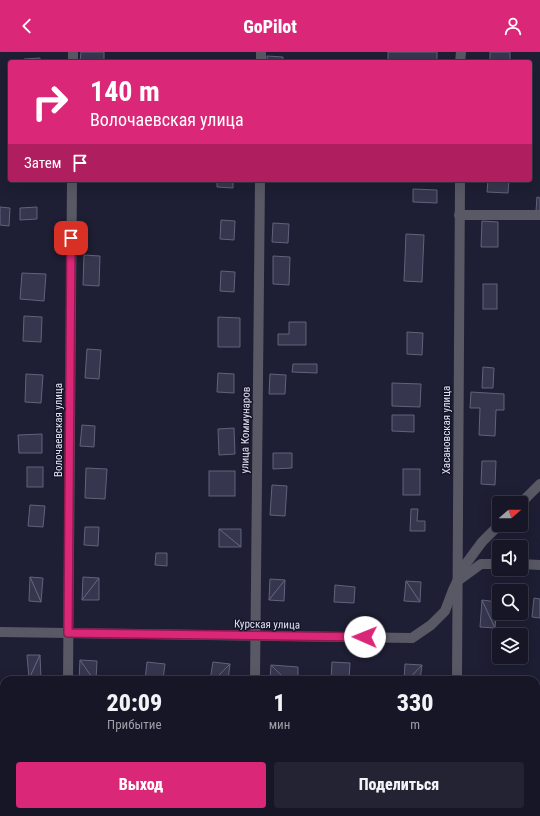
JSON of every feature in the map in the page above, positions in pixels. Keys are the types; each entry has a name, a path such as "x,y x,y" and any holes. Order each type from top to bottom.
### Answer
{"street":[{"name":"Волочаевская улица","path":"68,676 72,182"},
{"name":"улица Коммунаров","path":"255,676 260,182"},
{"name":"Хасановская улица","path":"457,676 460,182"},
{"path":"459,215 540,215"},
{"path":"528,496 540,484"},
{"name":"Курская улица","path":"0,632 412,638 431,625 445,611 465,565 482,542 492,532"},
{"path":"458,581 482,564 492,564"},
{"path":"528,564 540,565"}],"building":[{"path":"81,52 104,52 104,60 80,60"},
{"path":"388,52 437,52 437,60 388,60"},
{"path":"490,52 510,52 510,60 490,60"},
{"path":"267,56 283,57 283,60 267,60"},
{"path":"40,58 40,60 24,60"},
{"path":"217,182 233,182 233,188 217,187"},
{"path":"488,182 509,182 508,193 487,192"},
{"path":"413,189 437,190 437,203 413,202"},
{"path":"537,197 540,198 540,211 536,211"},
{"path":"0,207 10,208 9,226 0,225"},
{"path":"37,207 37,219 20,220 20,208"},
{"path":"221,220 235,221 234,240 220,239"},
{"path":"482,221 498,222 498,247 481,247"},
{"path":"273,223 289,224 288,243 272,242"},
{"path":"406,234 424,235 422,282 404,281"},
{"path":"84,255 100,256 99,286 83,285"},
{"path":"273,256 290,257 289,285 273,284"},
{"path":"221,271 235,272 234,292 220,291"},
{"path":"22,273 46,274 44,301 20,299"},
{"path":"483,284 497,284 497,309 483,309"},
{"path":"24,316 42,317 41,342 23,341"},
{"path":"218,317 240,318 240,347 218,347"},
{"path":"289,322 306,322 306,345 278,345 278,334 289,334"},
{"path":"407,332 423,333 422,355 407,354"},
{"path":"87,349 101,350 99,379 85,378"},
{"path":"293,364 317,364 317,373 292,372"},
{"path":"483,367 494,368 493,388 482,388"},
{"path":"218,373 234,374 234,393 217,392"},
{"path":"26,374 43,375 41,403 25,402"},
{"path":"270,374 286,375 285,394 269,394"},
{"path":"392,383 421,384 420,407 392,406"},
{"path":"471,392 504,394 504,410 496,410 495,436 479,435 480,408 470,408"},
{"path":"392,415 414,415 414,432 392,431"},
{"path":"82,425 95,426 94,447 80,446"},
{"path":"234,428 235,454 219,455 218,429"},
{"path":"42,434 42,453 19,453 18,435"},
{"path":"273,453 292,453 292,468 273,469"},
{"path":"482,461 496,461 495,485 481,484"},
{"path":"27,467 43,467 43,487 27,487"},
{"path":"86,468 107,469 105,499 85,498"},
{"path":"403,469 420,469 420,495 403,495"},
{"path":"209,471 235,471 235,496 209,496"},
{"path":"272,485 287,486 285,516 270,515"},
{"path":"30,505 45,506 43,527 28,526"},
{"path":"411,509 418,509 417,521 425,521 425,531 410,531"},
{"path":"85,527 99,527 98,546 84,545"},
{"path":"219,529 241,529 241,547"},
{"path":"219,529 241,547 219,547"},
{"path":"156,553 167,553 167,566 155,565"},
{"path":"30,577 43,578 41,602"},
{"path":"30,577 41,602 29,601"},
{"path":"83,577 99,578 82,600"},
{"path":"99,578 99,600 82,600"},
{"path":"270,579 285,580 269,600"},
{"path":"285,580 284,601 269,600"},
{"path":"406,581 421,582 420,602"},
{"path":"406,581 420,602 404,601"},
{"path":"335,585 355,587 354,603 334,602"},
{"path":"534,598 540,599 540,618 532,617"},
{"path":"482,600 495,628 480,627"},
{"path":"482,600 492,601 492,620 496,620 495,628"},
{"path":"27,655 40,655 30,676 29,676"},
{"path":"40,655 41,676 30,676"},
{"path":"80,660 91,676 79,676"},
{"path":"80,660 97,661 96,676 91,676"},
{"path":"147,662 165,664 164,676 145,676"},
{"path":"213,662 230,664 218,676 211,676"},
{"path":"332,662 350,663 349,676 331,676"},
{"path":"230,664 228,676 218,676"},
{"path":"405,664 422,665 412,676 404,676"},
{"path":"271,665 298,667 298,676 282,676"},
{"path":"271,665 282,676 270,676"},
{"path":"422,665 421,676 412,676"}],"route":[{"path":"71,238 68,633 365,637"}]}
